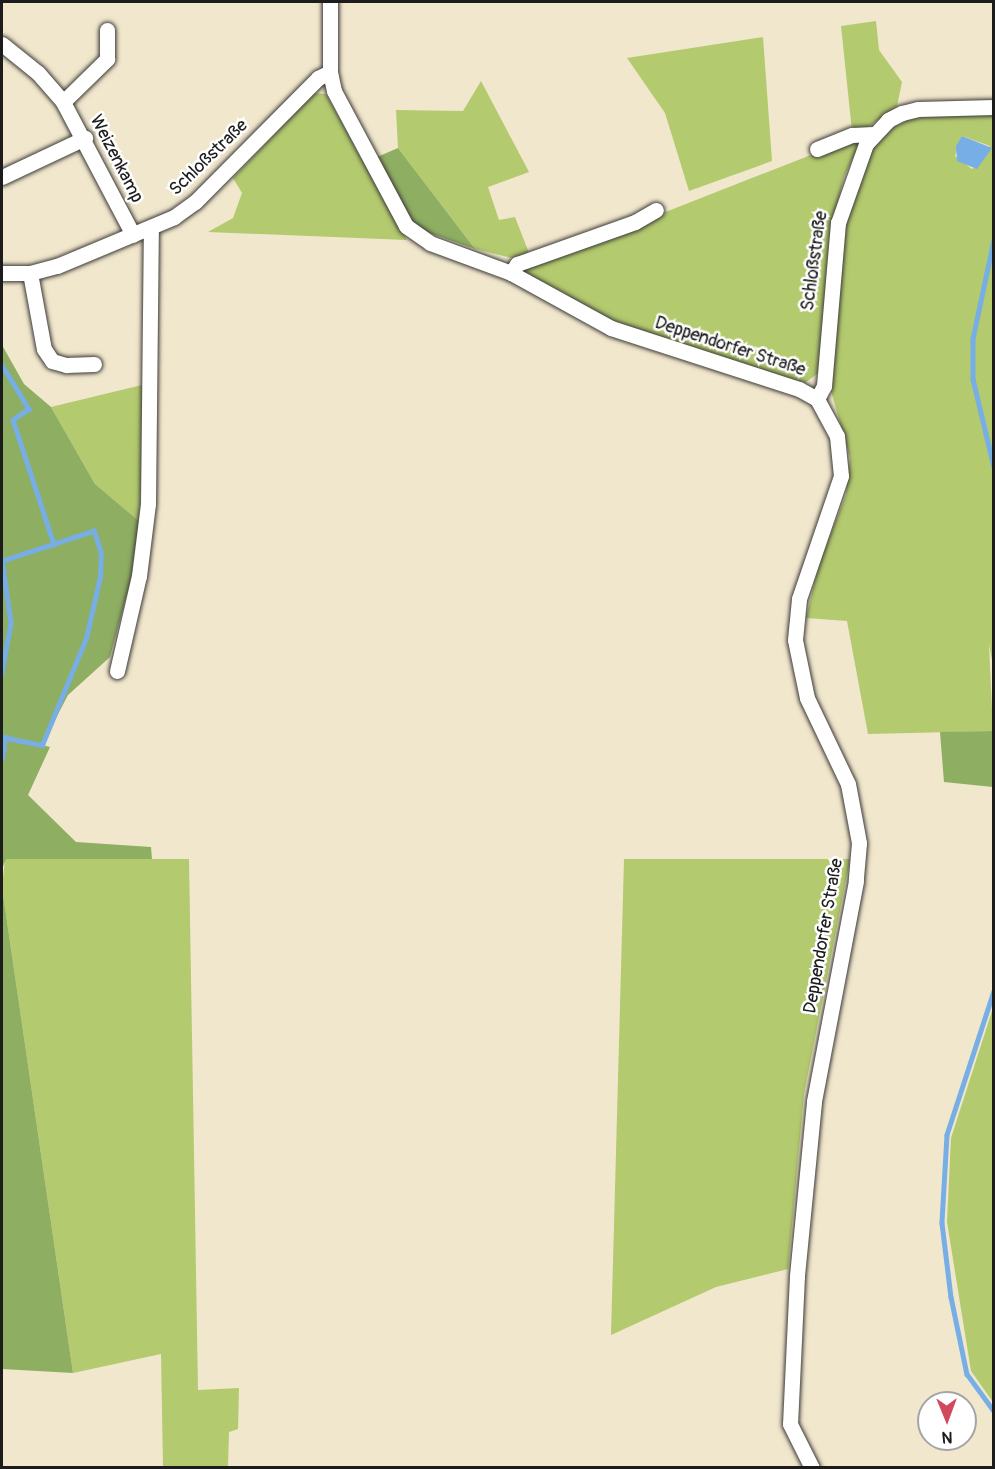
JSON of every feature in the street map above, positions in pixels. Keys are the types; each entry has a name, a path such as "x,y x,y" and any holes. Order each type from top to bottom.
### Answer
{"street":[{"name":"Deppendorfer Straße","path":"330,2 330,72 339,103 406,226 430,243 511,273 611,328 799,389 817,399 837,436 842,476 799,599 795,640 807,698 848,784 859,843 856,881 814,1102 797,1276 790,1424 812,1467"},
{"name":"Weizenkamp","path":"63,102 107,59 107,30"},
{"name":"Weizenkamp","path":"2,44 38,73 63,102 85,138 133,235"},
{"name":"Schloßstraße","path":"2,273 30,273 151,228 195,202 318,78 330,72"},
{"name":"Schloßstraße","path":"817,399 824,386 838,223 860,157 873,134 902,113 918,109 993,107"},
{"name":"Schloßstraße","path":"817,149 852,135 873,134"},
{"path":"2,177 85,138"},
{"path":"511,273 517,264 635,222 656,210"},
{"path":"117,671 139,576 148,504 151,228"},
{"path":"30,273 44,349 52,361 66,365 94,364"}],"green space":[{"path":"876,21 879,50 902,82 897,106 868,127 852,131 841,26"},
{"path":"763,37 772,161 689,191 665,113 627,58"},
{"path":"481,81 529,172 488,187 499,220 515,217 529,253 512,258 475,249 398,148 396,110 463,111"},
{"path":"314,93 326,94 407,240 208,232 233,218 242,193 233,178"},
{"path":"993,113 993,666 989,644 993,731 868,734 847,621 806,618 819,564 846,495 850,458 831,391 836,281 845,225 867,155 888,130 917,116","holes":["962,136 990,146 972,169 955,156"]},
{"path":"849,140 860,143 844,177 833,221 818,373 805,383 622,326 523,274 523,268"},
{"path":"398,148 475,249 421,230 408,216 377,157"},
{"path":"2,345 24,384 51,407 95,484 139,521 131,579 110,657 68,695 42,745 50,747 28,795 76,842 151,847 152,859 6,859 2,869"},
{"path":"146,384 139,521 95,484 51,407"},
{"path":"993,731 993,787 944,782 940,732"},
{"path":"5,859 189,859 198,1390 239,1388 238,1429 229,1432 228,1467 163,1467 161,1354 73,1373 2,887"},
{"path":"624,859 850,859 804,1094 788,1269 716,1287 611,1335"},
{"path":"2,887 73,1373 2,1369"},
{"path":"993,1008 993,1402 971,1371 947,1222 951,1138"}],"water":[{"path":"962,136 992,148 977,169 957,161 956,146"}],"waterway":[{"path":"994,240 973,339 973,379 994,467"},
{"path":"2,365 29,409 13,420 54,544"},
{"path":"2,737 42,745 86,638 100,577 101,553 94,531 3,561"},
{"path":"2,559 11,623 2,673"},
{"path":"2,759 5,737"},
{"path":"994,991 947,1135 942,1223 951,1297 967,1374 994,1411"}]}
